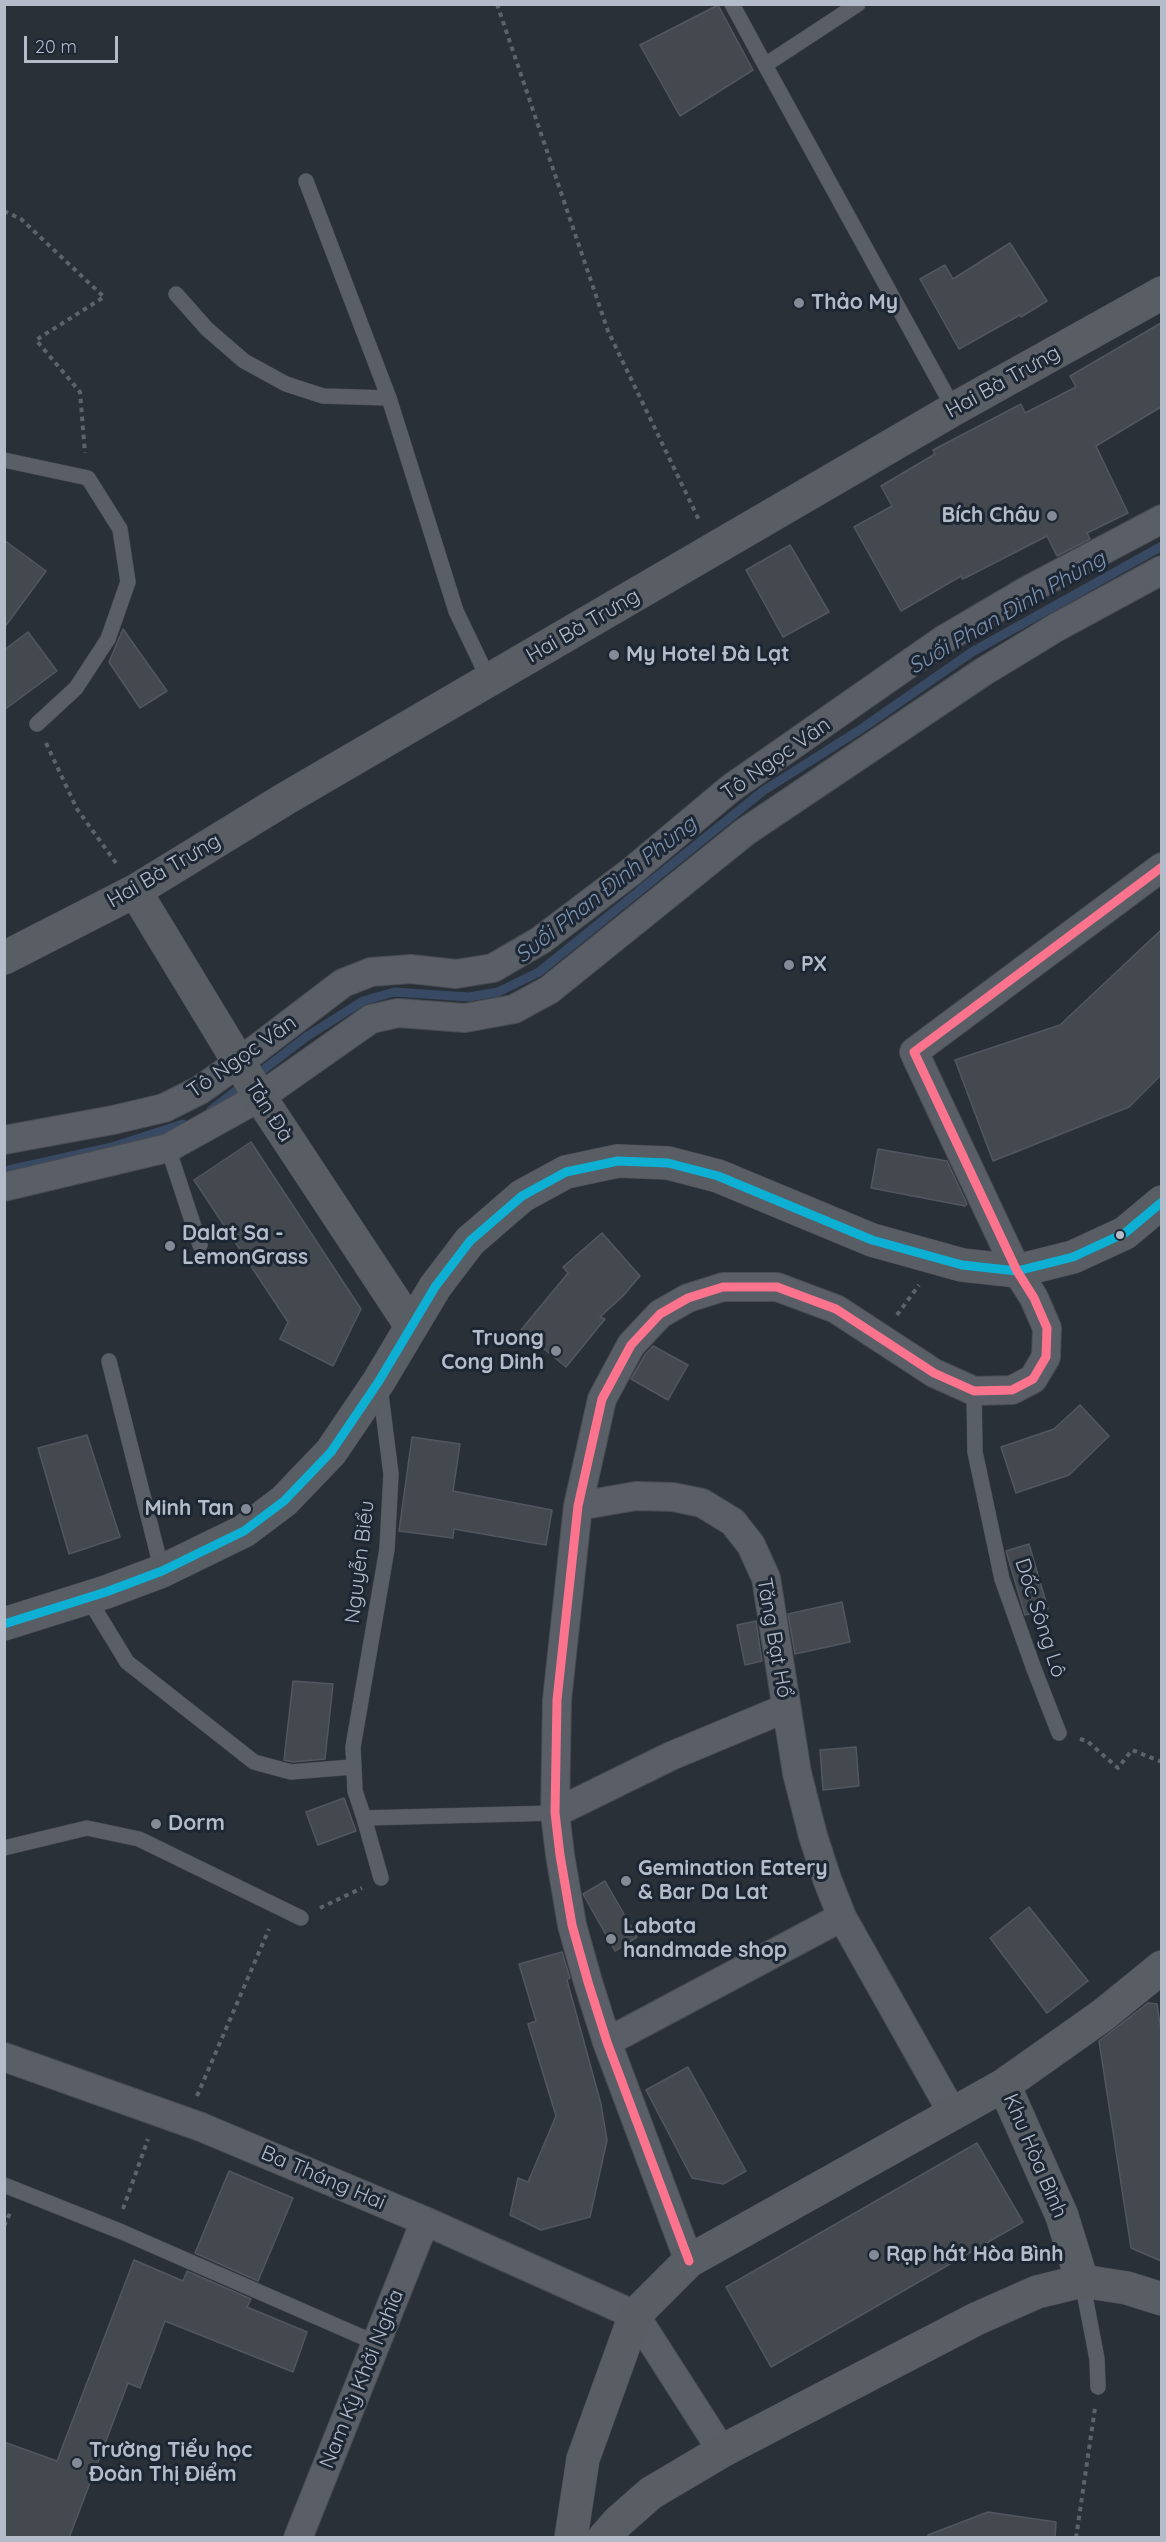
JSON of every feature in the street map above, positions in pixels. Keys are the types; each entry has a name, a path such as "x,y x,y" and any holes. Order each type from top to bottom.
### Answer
{"street":[{"name":"Hai Bà Trưng","path":"4,958 135,891 285,799 489,680 714,551 954,409 1161,293"},
{"name":"Tô Ngọc Vân","path":"4,1140 164,1108 200,1090 343,983 371,972 411,969 456,974 493,968 541,940 632,871 731,788 943,640 1028,590 1102,555 1161,519"},
{"path":"1102,555 1119,588"},
{"name":"Tô Ngọc Vân","path":"4,1187 168,1148 260,1097 371,1018 398,1013 465,1018 514,1009 549,990 745,831 983,672 1119,588 1161,570"},
{"path":"689,2261 607,2042 572,1925 555,1813 557,1700 578,1506 602,1399 631,1345 660,1314 688,1298 723,1287 777,1287 837,1309 934,1373 975,1391 1012,1390 1033,1379 1046,1358 1047,1328 1034,1298 1017,1271 914,1052 1161,867"},
{"name":"Tản Đà","path":"135,891 238,1063 411,1326"},
{"path":"4,1624 88,1598 162,1571 244,1531 284,1502 331,1452 379,1381 435,1287 470,1241 522,1196 566,1172 618,1161 668,1163 718,1176 872,1240 962,1265 1017,1271 1073,1257 1125,1233 1161,1202"},
{"name":"Tăng Bạt Hổ","path":"578,1506 636,1496 673,1497 702,1503 733,1522 752,1545 766,1578 786,1708 813,1836 842,1917 953,2114"},
{"name":"Tăng Bạt Hổ","path":"555,1813 671,1756 786,1708"},
{"path":"607,2042 842,1917"},
{"path":"1004,2085 1103,2015 1161,1967"},
{"name":"Ba Tháng Hai","path":"4,2057 186,2121 425,2221 635,2315"},
{"name":"Khu Hòa Bình","path":"635,2315 689,2261 1004,2085 1062,2216 1082,2281"},
{"name":"Nam Kỳ Khởi Nghĩa","path":"298,2538 425,2221"},
{"path":"604,2538 618,2522 651,2493 722,2451 976,2319 1037,2292 1082,2281 1127,2288 1161,2299"},
{"path":"635,2315 722,2451"},
{"path":"571,2538 584,2459 635,2315"}],"lane":[{"path":"732,4 954,409"},
{"path":"765,65 858,4"},
{"path":"306,181 390,398 456,611 489,680"},
{"path":"176,294 207,329 244,362 285,384 323,396 390,398"},
{"path":"4,460 87,478 120,529 128,582 108,639 76,688 38,724"},
{"path":"168,1148 200,1245"},
{"path":"109,1361 162,1571"},
{"name":"Nguyễn Biểu","path":"379,1381 391,1474 387,1549 353,1747 352,1767 355,1791 381,1878"},
{"name":"Dốc Sông Lô","path":"975,1391 975,1452 1002,1579 1059,1733"},
{"path":"88,1598 127,1662 254,1762 291,1772 352,1767"},
{"path":"364,1818 555,1813"},
{"path":"4,1848 87,1828 129,1836 301,1918"},
{"path":"4,2185 116,2229 376,2343"},
{"path":"1082,2281 1097,2359 1098,2387"}],"path":[{"path":"497,4 608,332 714,551"},
{"path":"4,211 21,219 104,297 36,340 80,392 87,478"},
{"path":"38,724 77,808 135,891"},
{"path":"881,1338 938,1258"},
{"path":"1059,1733 1087,1741 1118,1768 1132,1750 1161,1762"},
{"path":"301,1918 381,1878"},
{"path":"186,2121 278,1907"},
{"path":"116,2229 158,2111"},
{"path":"1076,2538 1098,2387"}],"building":[{"path":"718,5 753,70 680,116 640,45"},
{"path":"1010,243 1047,301 959,349 920,279 945,265 953,279"},
{"path":"1161,323 1161,407 1096,446 1128,513 1087,533 1090,539 1057,556 1047,536 963,579 961,576 901,611 854,527 892,506 881,486 935,454 933,450 1021,404 1025,413 1076,387 1070,376"},
{"path":"4,540 46,571 4,628"},
{"path":"790,545 829,612 783,637 746,570"},
{"path":"123,629 167,691 140,708 109,662"},
{"path":"28,632 57,671 4,710 4,650"},
{"path":"1161,930 1161,1075 1129,1107 993,1161 955,1060 1060,1025"},
{"path":"251,1142 361,1309 333,1366 280,1339 288,1322 194,1180"},
{"path":"878,1149 947,1161 967,1204 965,1206 871,1188"},
{"path":"602,1233 640,1276 600,1317 605,1319 566,1367 521,1330 568,1273 563,1267"},
{"path":"653,1346 688,1365 668,1400 631,1379"},
{"path":"1080,1405 1109,1436 1069,1475 1016,1493 1001,1447 1054,1429"},
{"path":"87,1435 120,1537 69,1554 38,1448"},
{"path":"412,1437 460,1444 453,1491 552,1510 546,1545 454,1529 453,1538 399,1531"},
{"path":"1029,1544 1048,1609 1025,1615 1006,1551"},
{"path":"842,1602 850,1642 795,1654 788,1614"},
{"path":"756,1621 762,1661 745,1665 737,1625"},
{"path":"293,1681 333,1684 325,1759 293,1762 284,1760"},
{"path":"856,1747 859,1786 823,1790 820,1750"},
{"path":"344,1798 356,1831 318,1845 306,1812"},
{"path":"605,1881 637,1937 615,1951 583,1894"},
{"path":"1029,1907 1088,1981 1047,2013 990,1938"},
{"path":"562,1952 570,1978 567,1980 601,2104 607,2140 590,2217 541,2230 510,2215 518,2178 528,2182 556,2116 528,2024 536,2021 519,1964"},
{"path":"1148,2003 1157,2004 1161,2030 1161,2261 1131,2248 1099,2041"},
{"path":"688,2067 746,2171 723,2184 692,2178 646,2090"},
{"name":"Rạp hát Hòa Bình","path":"977,2143 1023,2222 771,2367 726,2287"},
{"path":"229,2171 293,2198 258,2281 195,2253"},
{"name":"Trường Tiểu học Đoàn Thị Điểm","path":"134,2260 183,2281 187,2271 251,2299 247,2307 307,2332 293,2372 165,2321 140,2388 128,2383 69,2538 4,2538 4,2442 57,2461"},
{"path":"988,2512 1056,2522 1055,2538 928,2538 928,2535"}],"waterway":[{"name":"Suối Phan Đình Phùng","path":"211,1110 306,1037 363,1001 394,992 469,997 498,992 539,972 763,791 861,729 972,652 1162,546"},
{"name":"Suối Phan Đình Phùng","path":"4,1171 112,1147 183,1124"}],"transit line":[{"path":"689,2261 607,2042 588,1982 572,1925 555,1813 557,1700 578,1506 602,1399 631,1345 660,1314 688,1298 723,1287 777,1287 836,1309 934,1373 974,1391 1012,1390 1033,1379 1046,1357 1047,1328 1034,1298 1017,1271 914,1052 1162,867"},
{"path":"4,1624 106,1592 162,1571 244,1531 284,1501 331,1452 379,1381 435,1287 470,1241 522,1196 566,1172 618,1161 668,1163 718,1176 872,1240 962,1265 1017,1271 1073,1257 1125,1233 1162,1202"}],"place":[{"name":"Thảo My","path":"799,303"},
{"name":"Bích Châu","path":"1052,516"},
{"name":"My Hotel Đà Lạt","path":"614,655"},
{"name":"PX","path":"789,965"},
{"name":"Dalat Sa - LemonGrass","path":"170,1246"},
{"name":"Truong Cong Dinh","path":"556,1351"},
{"name":"Minh Tan","path":"246,1509"},
{"name":"Dorm","path":"156,1824"},
{"name":"Gemination Eatery & Bar Da Lat","path":"626,1881"},
{"name":"Labata handmade shop","path":"611,1939"},
{"name":"Rạp hát Hòa Bình","path":"874,2255"},
{"name":"Trường Tiểu học Đoàn Thị Điểm","path":"77,2463"}]}
